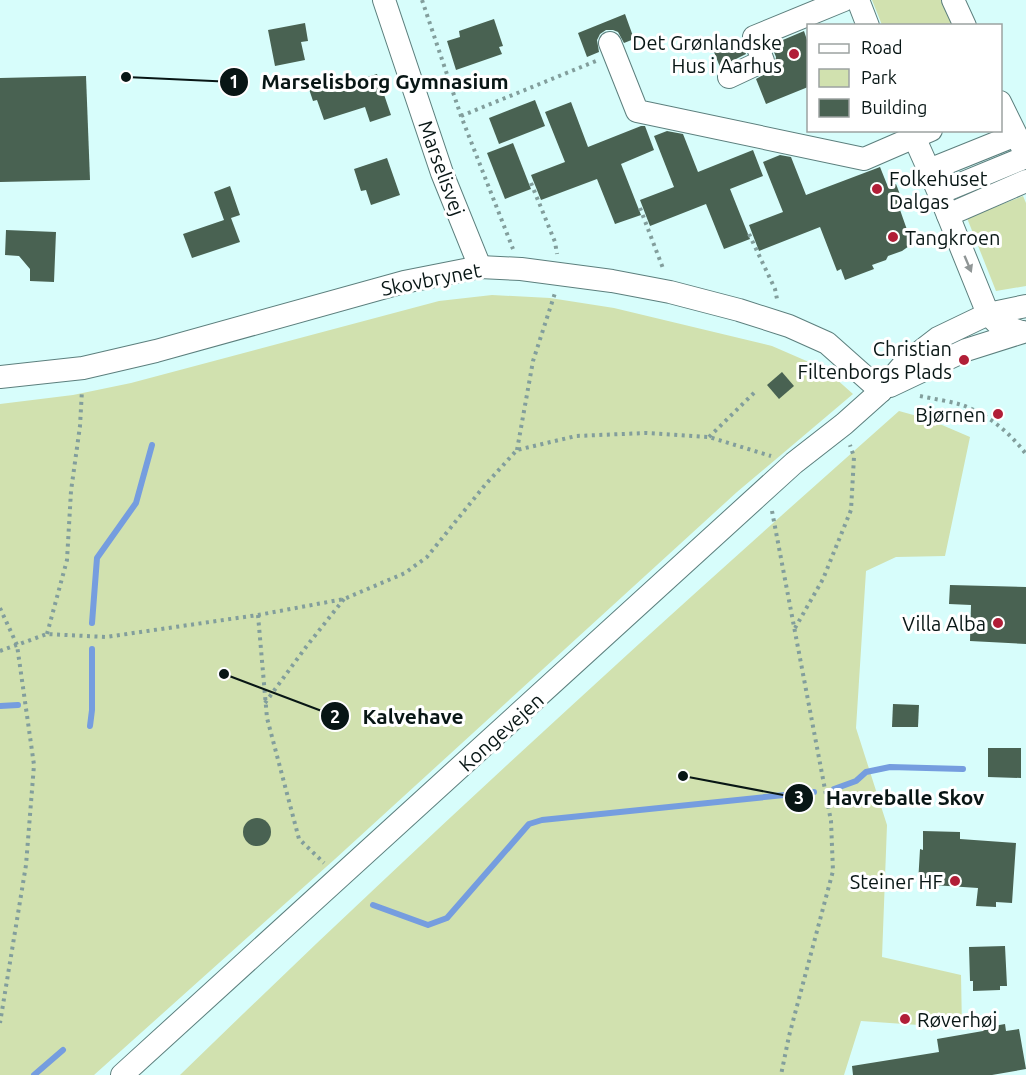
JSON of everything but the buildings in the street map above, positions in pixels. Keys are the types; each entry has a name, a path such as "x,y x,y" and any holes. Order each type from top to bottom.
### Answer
{"street":[{"name":"Marselisvej","path":"384,0 442,173 480,267"},
{"path":"729,77 764,61 754,37 844,0"},
{"path":"858,0 867,24"},
{"path":"953,0 964,24"},
{"path":"612,48 637,111 864,159 919,133 929,170 988,314 998,324 1023,332"},
{"path":"939,193 1026,156 1002,106"},
{"path":"929,170 1016,135"},
{"path":"948,215 1026,181"},
{"name":"Skovbrynet","path":"0,377 83,368 156,351 404,282 480,267 521,269 612,281 670,292 739,310 827,343 881,391"},
{"path":"881,391 903,365 938,338 988,314 1026,306"},
{"path":"881,391 966,351 1023,332"},
{"name":"Kongevejen","path":"122,1075 768,487 881,391"}],"path":[{"path":"423,0 461,116 521,269"},
{"path":"461,116 612,48"},
{"path":"0,651 47,634 106,638 258,615 344,598 405,573 427,557 485,485 517,450 533,361 561,274 555,242 531,183"},
{"path":"640,208 661,261 670,292"},
{"path":"749,234 775,290 781,324"},
{"path":"47,634 67,560 71,491 80,426 83,368"},
{"path":"709,437 757,390"},
{"path":"881,391 911,394 963,405 987,418 1013,438 1026,454"},
{"path":"794,630 823,579 851,510 854,457 844,424"},
{"path":"517,450 576,436 646,433 709,437 794,464"},
{"path":"768,487 831,821 833,871 789,1036 781,1075"},
{"path":"265,703 344,598"},
{"path":"0,608 16,645 34,765 26,865 0,1023"},
{"path":"258,615 267,718 299,838 339,879"}],"green space":[{"path":"872,0 941,0 952,24 882,24"},
{"path":"1023,196 1026,203 1026,286 996,291 967,218"},
{"path":"492,295 550,298 614,308 772,346 825,369 853,394 737,492 335,859 94,1075 0,1075 0,404 73,395 131,383 439,301"},
{"path":"899,411 928,419 970,437 945,556 896,557 866,571 856,728 887,825 882,957 961,975 962,1028 861,1021 844,1075 180,1075 536,738"}],"waterway":[{"path":"92,623 97,558 136,503 152,445"},
{"path":"90,726 92,649"},
{"path":"0,706 18,705"},
{"path":"834,789 856,781 866,772 890,767 963,769"},
{"path":"373,905 428,925 447,918 529,824 542,820 814,792"},
{"path":"34,1075 63,1050"}],"place":[{"name":"Det Grønlandske Hus i Aarhus","path":"794,54"},
{"name":"Marselisborg Gymnasium","path":"126,77"},
{"name":"Folkehuset Dalgas","path":"877,189"},
{"name":"Tangkroen","path":"893,237"},
{"name":"Christian Filtenborgs Plads","path":"964,360"},
{"name":"Bjørnen","path":"998,414"},
{"name":"Villa Alba","path":"998,623"},
{"name":"Kalvehave","path":"224,674"},
{"name":"Havreballe Skov","path":"683,776"},
{"name":"Steiner HF","path":"955,881"},
{"name":"Røverhøj","path":"905,1019"}]}
